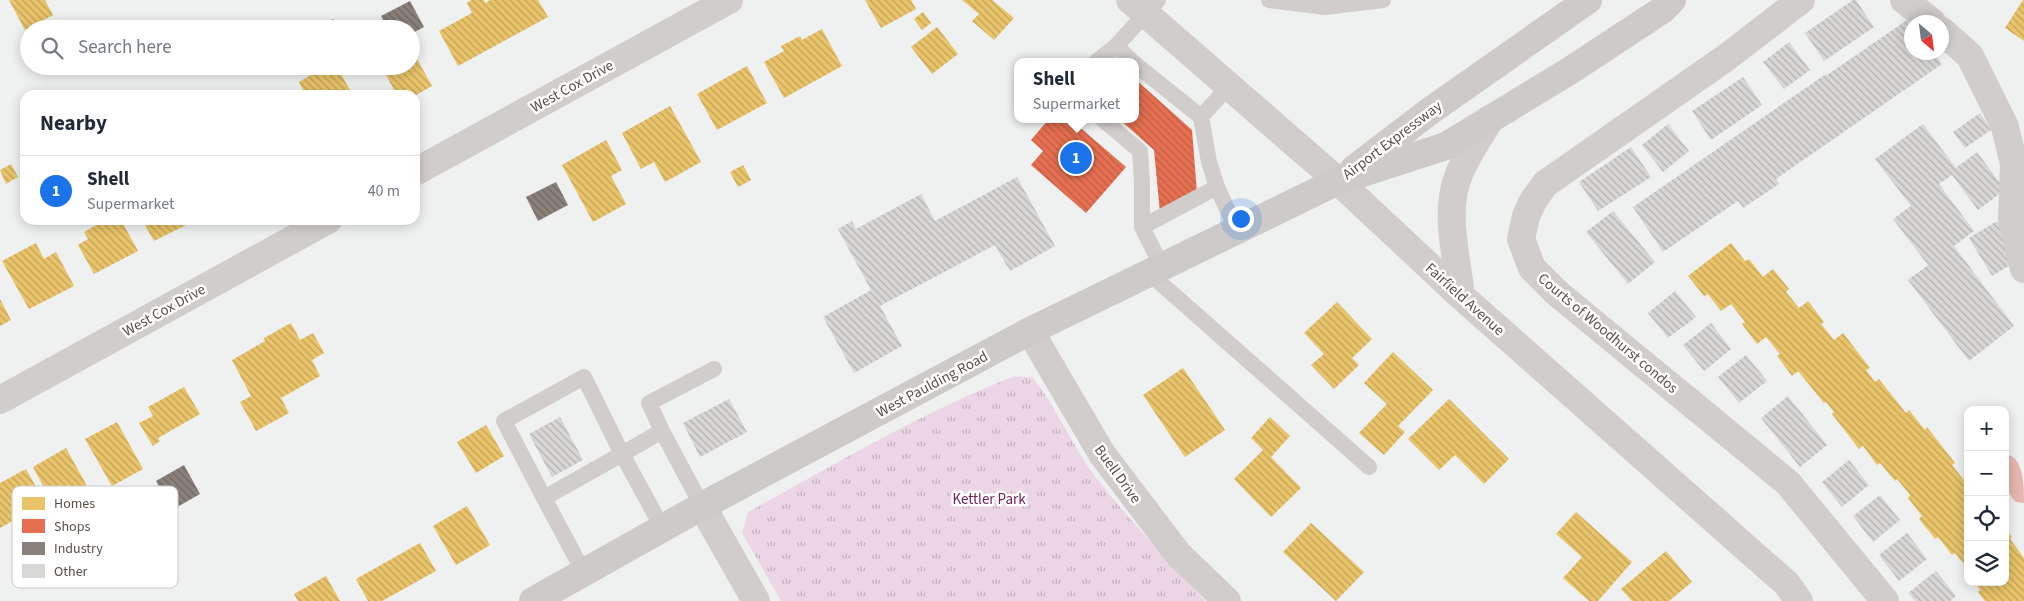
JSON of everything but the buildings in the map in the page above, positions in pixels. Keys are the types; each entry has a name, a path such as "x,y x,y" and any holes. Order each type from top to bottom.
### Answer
{"main road":[{"name":"Airport Expressway","path":"1338,181 1430,111 1588,0"},
{"name":"Airport Expressway","path":"1338,181 1446,146 1571,70 1662,10 1672,0"},
{"name":"West Paulding Road","path":"533,601 702,506 1030,331 1338,181"}],"street":[{"name":"West Cox Drive","path":"420,169 729,0"},
{"name":"Courts of Woodhurst condos","path":"1801,0 1727,57 1545,184 1533,201 1526,216 1520,239 1532,268 1557,293 1788,483 1886,601"},
{"path":"1904,0 1923,15"},
{"name":"Fairfield Avenue","path":"1144,4 1229,86 1338,181 1461,296 1787,584 1798,601"},
{"path":"1949,37 1970,56 2005,127 2019,165 2012,219 2024,269"},
{"path":"1461,296 1452,219 1453,196 1458,176 1490,119"},
{"name":"West Cox Drive","path":"0,400 319,225"},
{"name":"Buell Drive","path":"1030,331 1102,454 1178,554 1227,601"},
{"path":"702,506 756,601"}],"lane":[{"path":"1269,0 1325,6 1383,0"},
{"path":"1101,58 1116,46 1144,4"},
{"path":"1116,46 1129,58"},
{"path":"1139,69 1156,90 1181,111 1201,117"},
{"path":"1229,86 1201,117 1202,164 1217,187 1237,231"},
{"path":"1110,123 1121,128 1143,148 1149,179 1142,227 1155,270 1370,467"},
{"path":"1142,227 1217,187"},
{"path":"702,506 649,403 714,369"},
{"path":"584,573 504,421 584,377 622,454 663,528"},
{"path":"544,498 662,431"}],"green space":[{"name":"Kettler Park","path":"1015,376 1033,378 1094,475 1134,523 1205,601 781,601 742,533 748,512 913,422 980,390"}],"shaded area":[{"path":"2009,455 2016,460 2022,473 2024,503 2016,502 2009,492"}],"place":[{"name":"Shell","path":"1076,158"}]}
